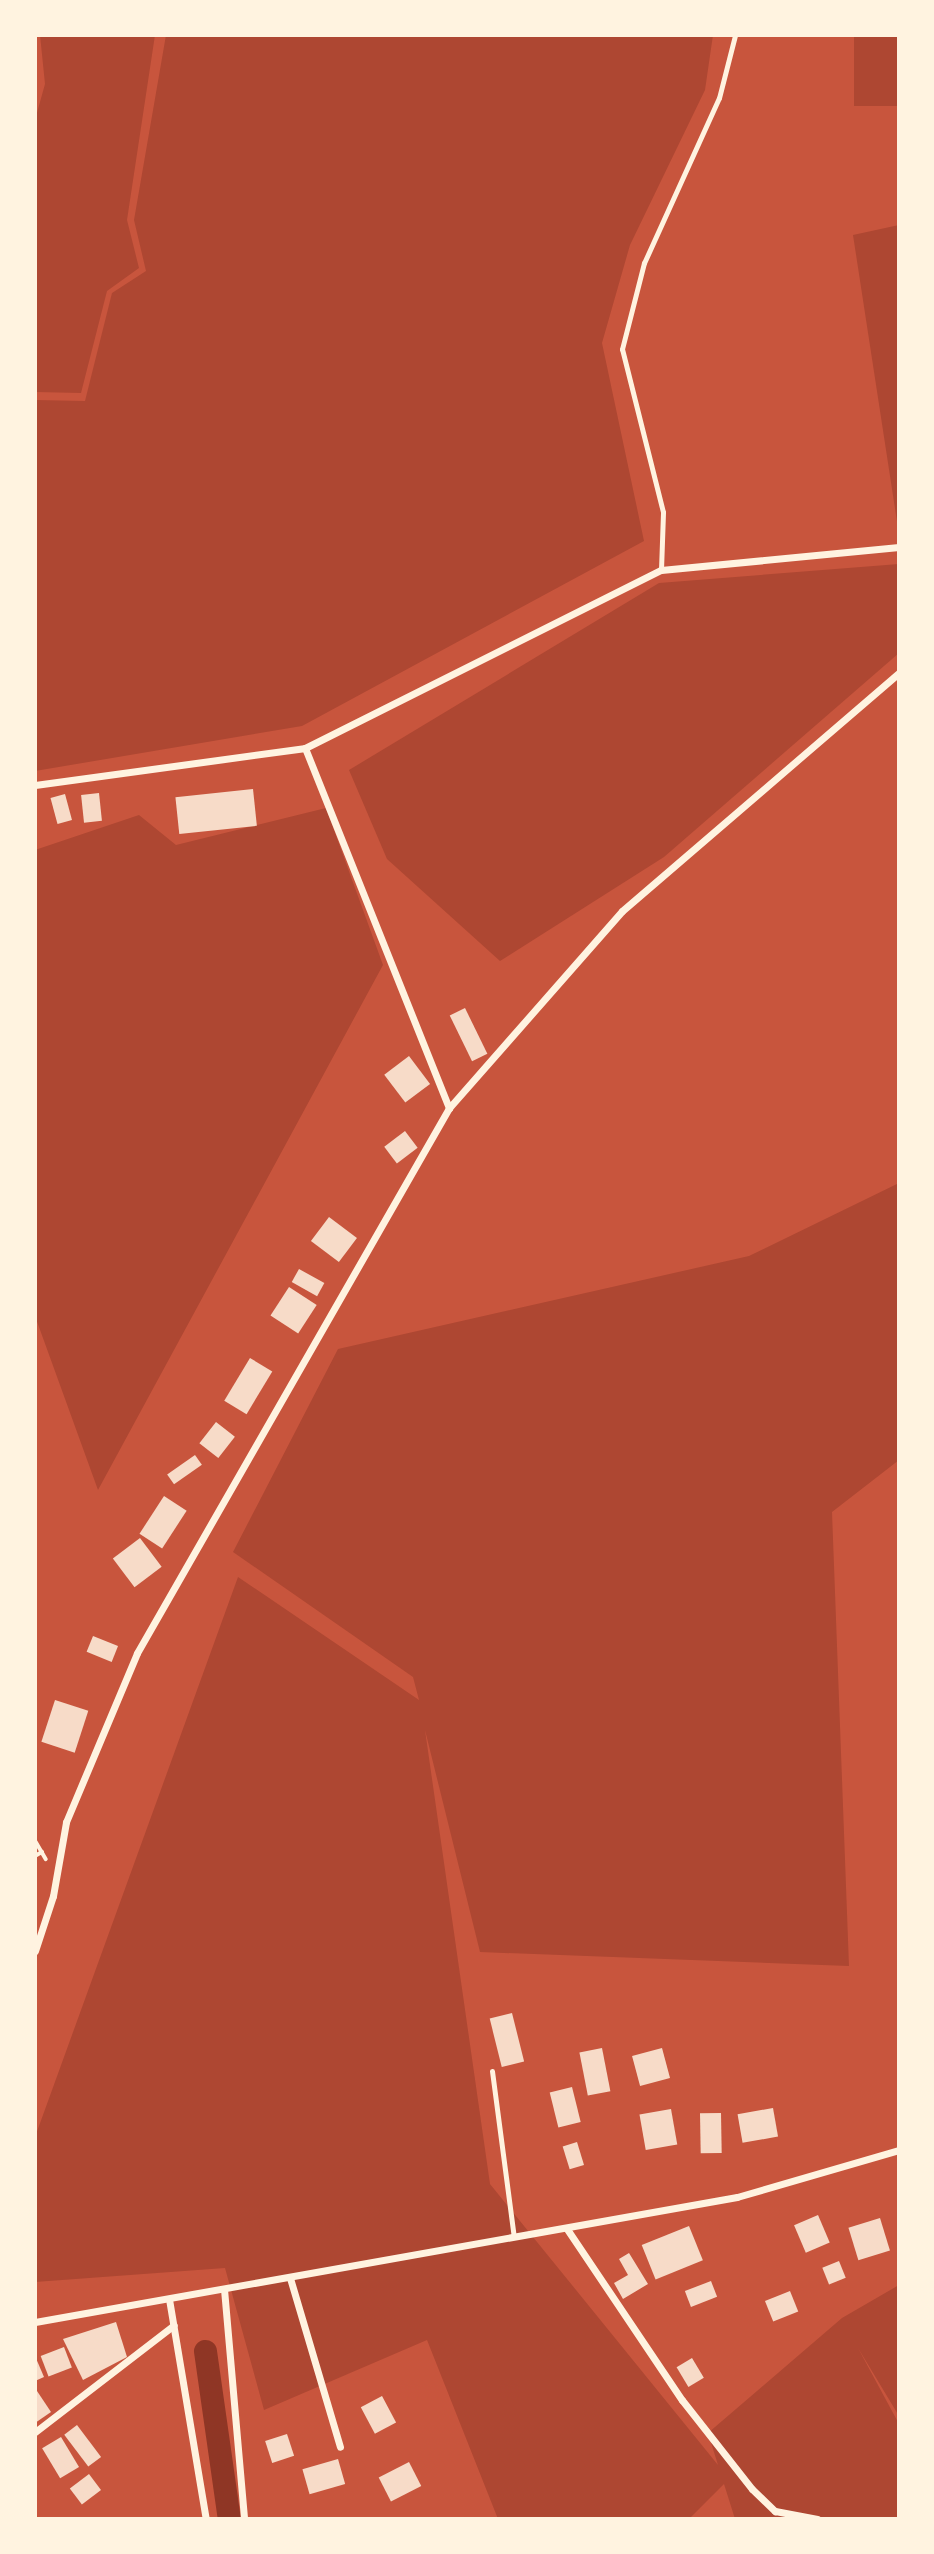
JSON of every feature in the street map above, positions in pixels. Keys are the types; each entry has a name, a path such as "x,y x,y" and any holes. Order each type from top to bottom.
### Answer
{"street":[{"path":"35,785 305,748 661,570 899,547"},
{"path":"35,1951 53,1896 66,1822 137,1653 449,1108 622,911 899,673"},
{"path":"305,748 449,1108"},
{"path":"35,2322 737,2197 899,2150"},
{"path":"567,2229 682,2400 752,2489 775,2511 817,2519"},
{"path":"290,2278 341,2447"},
{"path":"219,2290 244,2519"},
{"path":"169,2299 206,2519"},
{"path":"35,2432 174,2325"}],"lane":[{"path":"661,570 663,512 622,349 644,264 719,98 735,35"},
{"path":"492,2071 514,2237"}],"path":[{"path":"35,1856 42,1852"}],"shaded area":[{"path":"40,35 155,35 127,220 139,268 107,291 81,393 35,392 35,120 45,84"},
{"path":"166,35 713,35 705,90 630,245 602,343 644,541 302,726 35,771 35,400 85,401 112,293 146,271 134,220"},
{"path":"854,35 899,35 899,106 854,106"},
{"path":"899,225 899,528 898,528 853,235"},
{"path":"899,564 899,653 664,857 500,961 387,859 349,770 659,583"},
{"path":"326,808 383,965 98,1490 35,1316 35,850 139,815 176,845"},
{"path":"899,1183 899,1460 832,1512 849,1966 480,1952 425,1730 490,2184 718,2465 708,2433 842,2318 899,2285 899,2416 858,2348 899,2424 899,2519 735,2519 724,2484 689,2519 498,2519 427,2340 264,2410 225,2268 35,2282 35,2137 238,1577 419,1700 413,1677 233,1552 338,1349 749,1256"}],"building":[{"path":"253,789 257,826 179,834 175,797"},
{"path":"99,793 102,821 84,823 81,795"},
{"path":"65,794 72,820 57,824 51,798"},
{"path":"465,1008 487,1054 472,1061 450,1015"},
{"path":"409,1056 430,1084 405,1103 384,1075"},
{"path":"405,1131 418,1148 397,1163 384,1147"},
{"path":"329,1217 357,1238 339,1262 311,1241"},
{"path":"299,1269 324,1283 317,1296 292,1282"},
{"path":"289,1287 317,1305 298,1333 270,1316"},
{"path":"250,1358 272,1371 247,1414 224,1401"},
{"path":"216,1422 235,1437 218,1458 199,1443"},
{"path":"195,1455 202,1465 174,1484 167,1475"},
{"path":"164,1496 187,1511 162,1548 139,1534"},
{"path":"140,1538 162,1567 135,1587 113,1558"},
{"path":"93,1636 118,1646 112,1662 87,1652"},
{"path":"55,1700 88,1711 75,1753 41,1742"},
{"path":"512,2013 524,2062 502,2067 490,2019"},
{"path":"602,2048 610,2091 588,2096 579,2052"},
{"path":"662,2048 670,2078 640,2086 632,2056"},
{"path":"572,2087 581,2122 558,2127 550,2093"},
{"path":"773,2108 778,2137 743,2143 738,2114"},
{"path":"671,2109 677,2144 646,2150 639,2115"},
{"path":"700,2113 721,2113 722,2153 701,2153"},
{"path":"577,2142 584,2165 570,2169 563,2146"},
{"path":"818,2215 830,2243 806,2253 794,2225"},
{"path":"880,2218 890,2251 858,2260 848,2228"},
{"path":"689,2226 703,2260 656,2279 642,2245"},
{"path":"629,2253 648,2284 623,2299 614,2283 628,2275 619,2259"},
{"path":"839,2261 846,2278 829,2284 822,2268"},
{"path":"711,2281 717,2297 691,2307 685,2291"},
{"path":"790,2291 798,2311 773,2322 765,2301"},
{"path":"116,2322 127,2357 83,2380 63,2339"},
{"path":"64,2347 72,2368 49,2376 41,2356"},
{"path":"35,2356 44,2377 35,2381"},
{"path":"692,2358 704,2378 688,2387 677,2367"},
{"path":"35,2388 51,2412 35,2423"},
{"path":"382,2396 396,2422 375,2434 361,2407"},
{"path":"77,2425 101,2457 88,2467 64,2435"},
{"path":"287,2434 294,2456 272,2463 265,2441"},
{"path":"61,2437 79,2467 60,2478 42,2448"},
{"path":"338,2459 345,2484 310,2494 302,2469"},
{"path":"409,2462 421,2486 391,2501 379,2477"},
{"path":"89,2474 101,2490 82,2504 70,2488"}],"waterway":[{"path":"205,2351 229,2519"}]}
